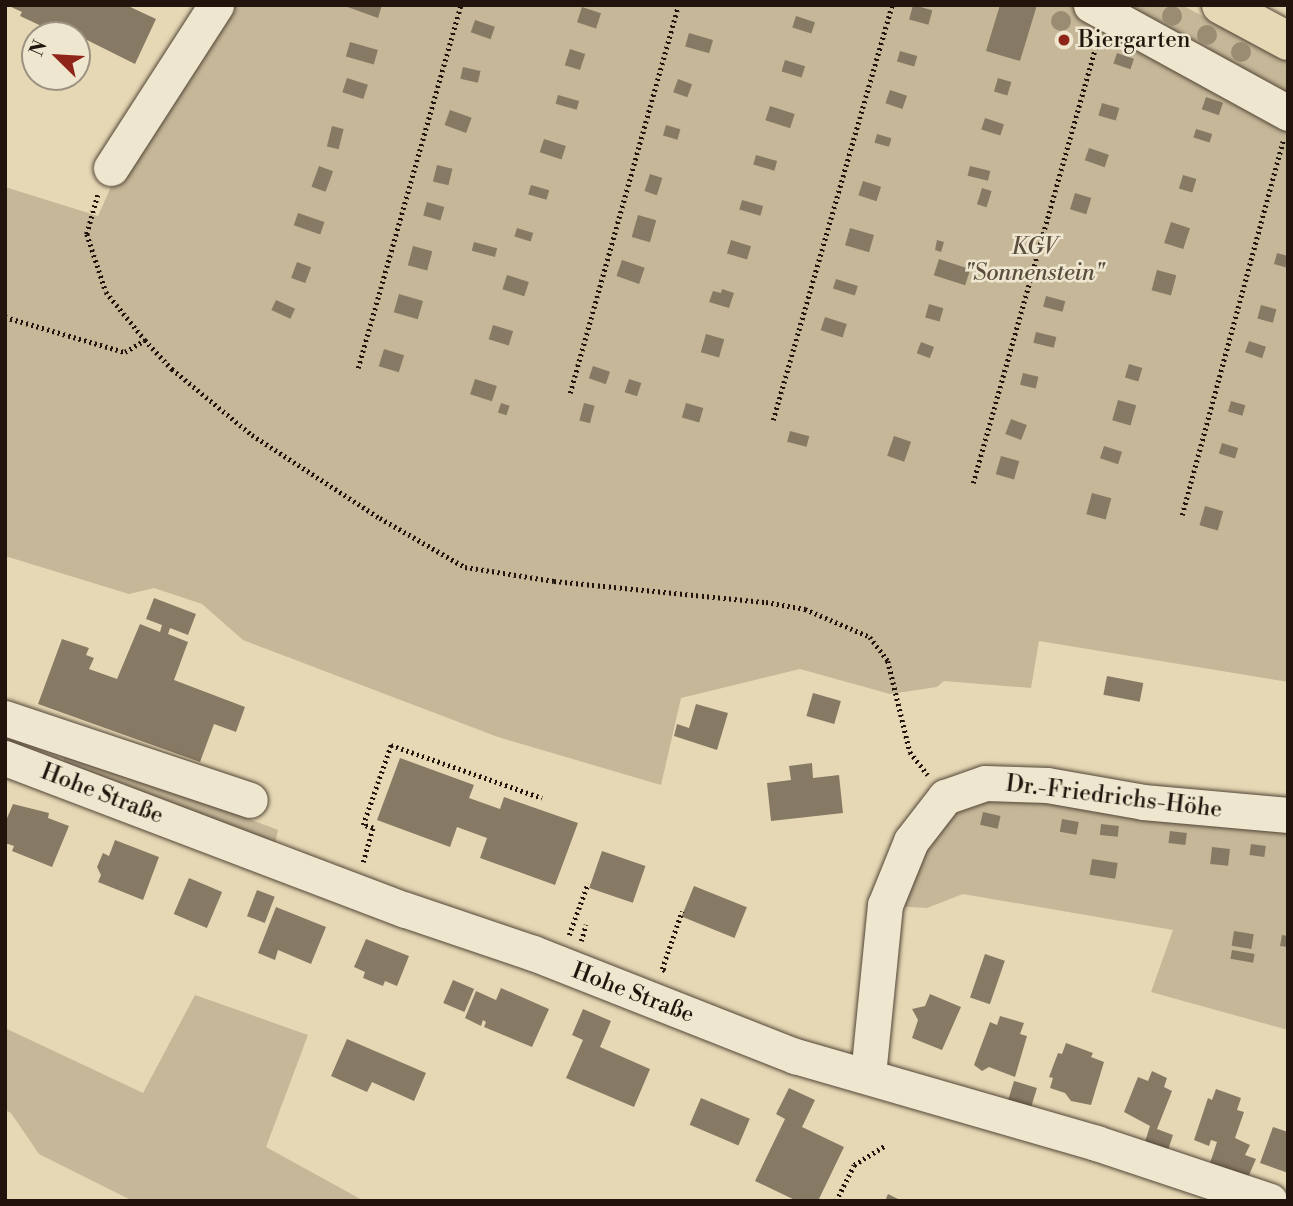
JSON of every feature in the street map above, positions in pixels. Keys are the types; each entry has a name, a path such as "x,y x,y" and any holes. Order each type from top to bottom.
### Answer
{"main road":[{"path":"1221,5 1288,41"}],"street":[{"path":"111,168 216,5"},
{"path":"1098,9 1286,125"},
{"path":"5,718 250,800"},
{"name":"Hohe Straße","path":"5,758 359,891 533,953 795,1056 1096,1143 1270,1201"},
{"name":"Dr.-Friedrichs-Höhe","path":"946,797 985,783 1048,785 1143,802 1288,814"},
{"path":"868,1076 885,905 911,841 946,797"}],"path":[{"path":"358,368 461,5"},
{"path":"570,393 678,5"},
{"path":"773,420 892,5"},
{"path":"973,483 1098,9"},
{"path":"1182,515 1286,125"},
{"path":"111,168 96,200 87,234 106,292 172,369 252,435 380,519 465,567 554,581 766,602 805,609 870,637 888,661 910,752 946,797"},
{"path":"5,317 125,352 145,340"},
{"path":"359,891 369,864 361,862 373,828 363,825 391,745 542,798"},
{"path":"579,947 568,937 587,883"},
{"path":"673,978 662,969 682,911"},
{"path":"836,1201 854,1165 884,1146"}],"green space":[{"name":"KGV \"Sonnenstein\"","path":"224,5 1182,5 1288,62 1288,682 1039,641 1031,688 944,681 937,687 890,694 800,669 681,698 661,785 498,737 243,640 202,604 154,588 129,594 5,556 5,187 98,216 119,169"},
{"path":"5,725 278,830 274,848 69,771 60,750"},
{"path":"986,791 1288,821 1288,1030 1151,992 1173,930 963,894 927,908 893,906 936,819"},
{"path":"195,995 308,1035 266,1147 364,1201 133,1201 39,1154 11,1113 5,1110 5,1028 143,1093"}],"building":[{"path":"7,5 126,5 156,19 135,64 91,42 91,21 31,21 20,16 22,12"},
{"path":"342,5 382,5 378,18"},
{"path":"913,5 932,10 928,25 909,19"},
{"path":"1000,5 1037,5 1020,61 986,51"},
{"path":"582,7 601,13 596,28 577,22"},
{"path":"796,16 815,22 811,34 792,27"},
{"path":"475,20 495,27 491,39 471,32"},
{"path":"689,33 713,40 709,53 685,46"},
{"path":"350,42 378,50 374,64 346,56"},
{"path":"570,49 585,54 580,70 565,65"},
{"path":"900,51 917,56 914,67 897,62"},
{"path":"1117,53 1134,59 1130,69 1113,63"},
{"path":"785,60 805,66 802,78 781,71"},
{"path":"463,67 481,71 478,83 460,79"},
{"path":"347,78 368,85 363,99 342,92"},
{"path":"998,78 1011,82 1007,95 994,91"},
{"path":"678,79 692,84 687,97 673,92"},
{"path":"890,90 907,96 902,109 885,103"},
{"path":"558,95 579,101 577,110 556,104"},
{"path":"1206,97 1223,103 1219,115 1202,109"},
{"path":"1102,103 1119,108 1116,120 1098,115"},
{"path":"770,106 795,114 790,128 765,120"},
{"path":"450,110 472,118 466,133 445,125"},
{"path":"985,118 1004,124 1000,136 981,129"},
{"path":"666,125 680,129 677,140 663,136"},
{"path":"332,126 344,129 339,149 327,146"},
{"path":"1196,129 1212,134 1210,143 1193,138"},
{"path":"877,134 891,138 889,147 875,143"},
{"path":"544,139 566,146 562,159 540,152"},
{"path":"1089,148 1109,155 1105,167 1085,160"},
{"path":"756,155 777,161 774,171 753,165"},
{"path":"437,165 453,169 448,185 433,181"},
{"path":"319,166 333,171 326,192 311,187"},
{"path":"970,166 990,171 988,181 968,176"},
{"path":"650,174 662,178 657,195 644,191"},
{"path":"1183,175 1196,179 1192,192 1179,188"},
{"path":"863,181 881,187 876,201 858,195"},
{"path":"531,185 549,190 547,200 528,195"},
{"path":"982,188 992,191 987,207 977,204"},
{"path":"1075,193 1091,198 1086,214 1070,209"},
{"path":"742,200 763,206 760,216 739,210"},
{"path":"427,202 444,207 440,220 423,215"},
{"path":"298,213 324,222 320,234 294,225"},
{"path":"638,215 656,220 650,242 632,237"},
{"path":"1171,222 1190,228 1183,249 1164,243"},
{"path":"517,228 533,233 531,242 514,237"},
{"path":"850,228 874,235 869,252 845,245"},
{"path":"731,240 751,246 747,260 727,253"},
{"path":"937,240 944,242 941,252 935,250"},
{"path":"474,242 497,248 495,257 472,251"},
{"path":"413,246 432,251 427,270 408,265"},
{"path":"1277,253 1288,256 1288,268 1274,264"},
{"path":"939,259 970,269 965,285 934,275"},
{"path":"622,260 645,268 639,284 616,276"},
{"path":"297,262 311,267 305,283 291,278"},
{"path":"1157,270 1176,275 1171,295 1152,290"},
{"path":"507,275 529,282 524,296 502,289"},
{"path":"836,279 858,286 855,296 833,289"},
{"path":"722,289 734,293 729,308 709,302 713,291 721,293"},
{"path":"399,294 423,301 418,319 394,312"},
{"path":"1046,296 1065,301 1062,312 1043,307"},
{"path":"276,300 295,309 290,319 271,310"},
{"path":"929,304 943,308 940,322 925,317"},
{"path":"1261,305 1276,309 1273,323 1257,319"},
{"path":"825,317 847,324 843,337 821,330"},
{"path":"493,325 513,331 509,345 489,339"},
{"path":"1036,332 1056,337 1054,348 1033,343"},
{"path":"706,334 724,339 719,358 701,352"},
{"path":"1249,341 1266,347 1262,358 1245,352"},
{"path":"921,342 934,347 930,358 917,353"},
{"path":"384,349 404,355 399,372 379,366"},
{"path":"1129,364 1142,368 1138,381 1125,377"},
{"path":"593,366 610,372 606,384 589,378"},
{"path":"1023,373 1039,377 1036,389 1020,385"},
{"path":"475,379 497,386 492,401 470,394"},
{"path":"629,379 641,383 637,396 625,392"},
{"path":"1118,400 1136,405 1130,425 1112,420"},
{"path":"1231,401 1245,405 1242,416 1228,412"},
{"path":"501,403 510,406 506,415 498,413"},
{"path":"584,403 595,406 590,423 579,420"},
{"path":"686,403 703,408 699,422 682,417"},
{"path":"1011,419 1027,425 1021,440 1005,434"},
{"path":"790,431 809,436 806,447 787,442"},
{"path":"894,436 911,442 904,462 887,456"},
{"path":"1222,443 1238,448 1235,458 1219,454"},
{"path":"1104,446 1122,452 1118,464 1100,458"},
{"path":"1001,456 1019,461 1014,480 996,474"},
{"path":"1092,493 1111,498 1106,519 1086,514"},
{"path":"1205,506 1223,511 1218,530 1199,525"},
{"path":"154,598 196,614 188,635 170,628 168,634 188,642 174,680 245,707 236,732 214,724 200,762 38,704 62,639 89,648 86,655 94,658 89,669 117,679 140,624 160,632 162,625 146,619"},
{"path":"1107,676 1143,683 1140,702 1103,695"},
{"path":"813,693 841,701 834,724 806,716"},
{"path":"696,704 728,713 717,750 674,736 677,724 689,728"},
{"path":"400,758 474,785 469,798 500,809 504,797 578,823 555,885 480,858 487,838 457,827 450,847 377,820"},
{"path":"812,763 813,778 839,775 843,813 771,821 767,783 791,780 789,766"},
{"path":"13,804 49,813 48,818 69,826 52,867 12,851 14,846 5,843 5,823"},
{"path":"983,812 1001,816 998,829 980,825"},
{"path":"1062,819 1079,822 1076,835 1060,832"},
{"path":"1101,824 1119,826 1118,837 1100,835"},
{"path":"1170,831 1187,833 1185,845 1169,843"},
{"path":"115,840 159,857 143,900 98,882 101,875 97,867 103,853 109,856"},
{"path":"1251,844 1266,846 1264,857 1249,855"},
{"path":"1212,847 1230,849 1228,866 1210,864"},
{"path":"602,851 645,866 633,903 589,888"},
{"path":"1092,859 1118,863 1115,879 1089,875"},
{"path":"189,878 222,892 207,928 174,914"},
{"path":"694,886 747,907 734,938 682,917"},
{"path":"257,890 275,897 265,923 247,916"},
{"path":"276,907 326,927 311,964 278,950 275,960 258,953"},
{"path":"1234,931 1254,934 1251,949 1232,946"},
{"path":"1282,935 1288,936 1288,947 1280,946"},
{"path":"366,939 409,956 397,986 385,981 383,986 363,978 365,972 354,967"},
{"path":"1232,950 1255,954 1253,963 1230,959"},
{"path":"985,954 1005,961 990,1004 970,997"},
{"path":"453,980 474,989 464,1012 443,1003"},
{"path":"501,988 549,1009 532,1047 484,1027 486,1022 483,1020 481,1026 465,1018 476,991 496,1000"},
{"path":"930,994 961,1007 942,1050 912,1038 918,1020 912,1009 925,1006"},
{"path":"583,1009 611,1021 600,1047 650,1069 634,1107 566,1078 583,1040 572,1035"},
{"path":"1000,1016 1024,1023 1020,1034 1027,1036 1015,1077 989,1067 982,1071 974,1065 990,1022 997,1025"},
{"path":"347,1039 426,1073 414,1101 372,1082 367,1092 331,1076"},
{"path":"1066,1043 1093,1053 1091,1057 1104,1062 1091,1105 1071,1101 1065,1093 1050,1088 1053,1078 1049,1077 1058,1053 1062,1054"},
{"path":"1152,1071 1167,1078 1164,1087 1172,1091 1157,1129 1173,1135 1167,1153 1144,1145 1150,1126 1124,1112 1138,1077 1148,1081"},
{"path":"1014,1081 1037,1088 1031,1109 1008,1102"},
{"path":"789,1088 815,1100 802,1127 844,1147 818,1201 797,1201 755,1181 785,1119 776,1114"},
{"path":"1216,1089 1241,1098 1237,1110 1244,1112 1235,1138 1250,1145 1245,1155 1256,1159 1246,1182 1209,1166 1217,1142 1211,1140 1209,1146 1194,1140 1208,1098 1212,1100"},
{"path":"701,1098 750,1119 738,1145 690,1125"},
{"path":"1273,1127 1288,1132 1288,1173 1260,1163"},
{"path":"888,1194 902,1201 885,1201"}],"place":[{"name":"Biergarten","path":"1064,40"}]}
